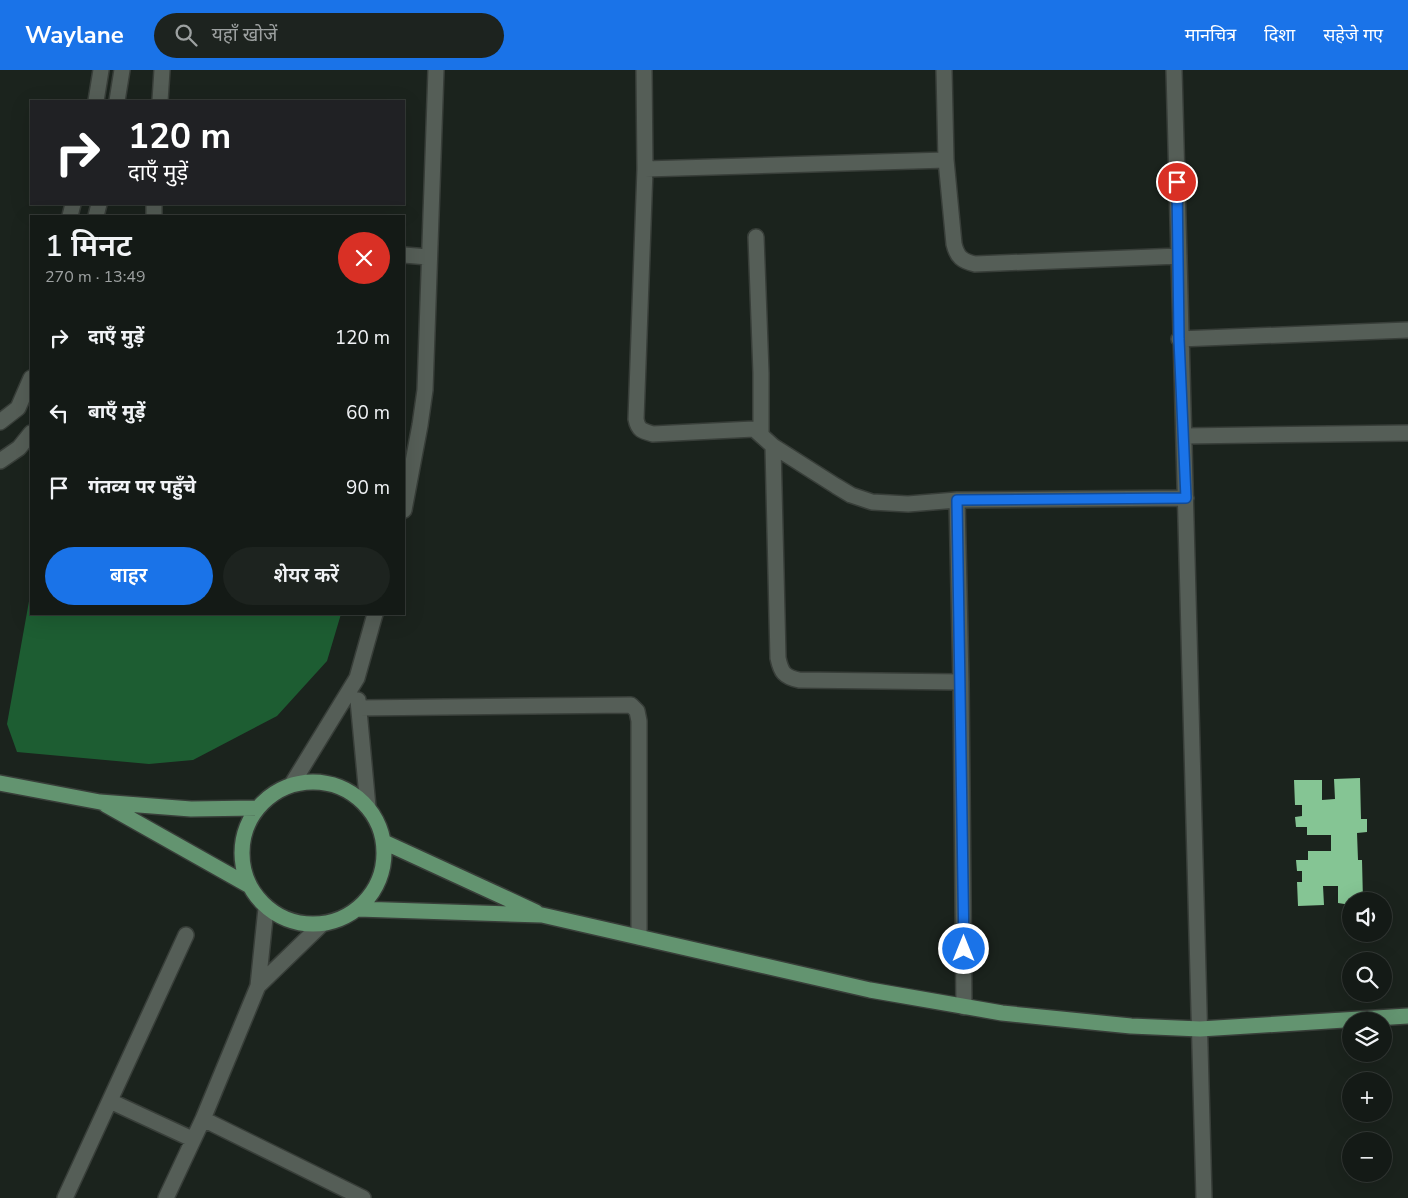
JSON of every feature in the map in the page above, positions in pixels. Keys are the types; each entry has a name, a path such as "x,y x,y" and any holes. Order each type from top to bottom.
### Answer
{"main road":[{"path":"312,781 333,784 352,793 368,807 378,823 384,842 383,867 375,890 358,909 341,920 321,925 302,924 282,919 266,908 248,885 242,865 242,846 247,826 257,808 272,794 292,784 312,781"},
{"path":"0,783 100,802 191,808 257,808"},
{"path":"100,802 248,885"},
{"path":"384,842 542,915"},
{"path":"358,909 542,915 870,990 1002,1013 1131,1026 1200,1029 1408,1016"}],"street":[{"path":"96,100 101,70"},
{"path":"118,100 122,70"},
{"path":"160,100 162,70"},
{"path":"405,505 420,425 424,390 436,70"},
{"path":"644,70 645,169 636,419 638,427 642,431 653,434 754,429 761,433 773,446 860,499 908,504 957,500 1186,498"},
{"path":"944,70 946,160 954,244 957,254 963,261 974,264 1179,256"},
{"path":"1174,70 1179,256 1179,339 1186,498 1204,1198"},
{"path":"645,169 946,160"},
{"path":"756,238 761,356 761,433"},
{"path":"405,255 428,257"},
{"path":"1179,339 1408,330"},
{"path":"0,422 18,408 30,380"},
{"path":"1184,436 1408,433"},
{"path":"0,461 19,448 30,434"},
{"path":"773,446 778,658 780,671 788,678 799,680 961,682"},
{"path":"957,500 964,1007"},
{"path":"292,784 357,678 375,615"},
{"path":"357,678 368,807"},
{"path":"359,708 632,704 637,711 639,721 639,937"},
{"path":"166,1198 203,1119 258,986 266,908"},
{"path":"258,986 321,925"},
{"path":"65,1198 186,935"},
{"path":"110,1101 192,1139"},
{"path":"203,1119 362,1198"}],"shaded area":[{"path":"30,596 30,615 341,615 327,661 277,716 193,760 149,764 17,752 7,724"}],"building":[{"path":"1360,778 1361,819 1367,819 1367,832 1357,833 1358,860 1362,860 1363,892 1342,892 1342,904 1338,903 1338,886 1323,886 1324,905 1298,906 1297,882 1302,882 1302,871 1297,871 1296,860 1308,860 1308,851 1331,851 1331,835 1307,835 1307,827 1296,827 1295,817 1302,816 1302,805 1295,805 1294,780 1322,780 1322,800 1335,799 1334,779"}],"route":[{"path":"964,949 957,500 1186,498 1179,339 1177,182"}]}
